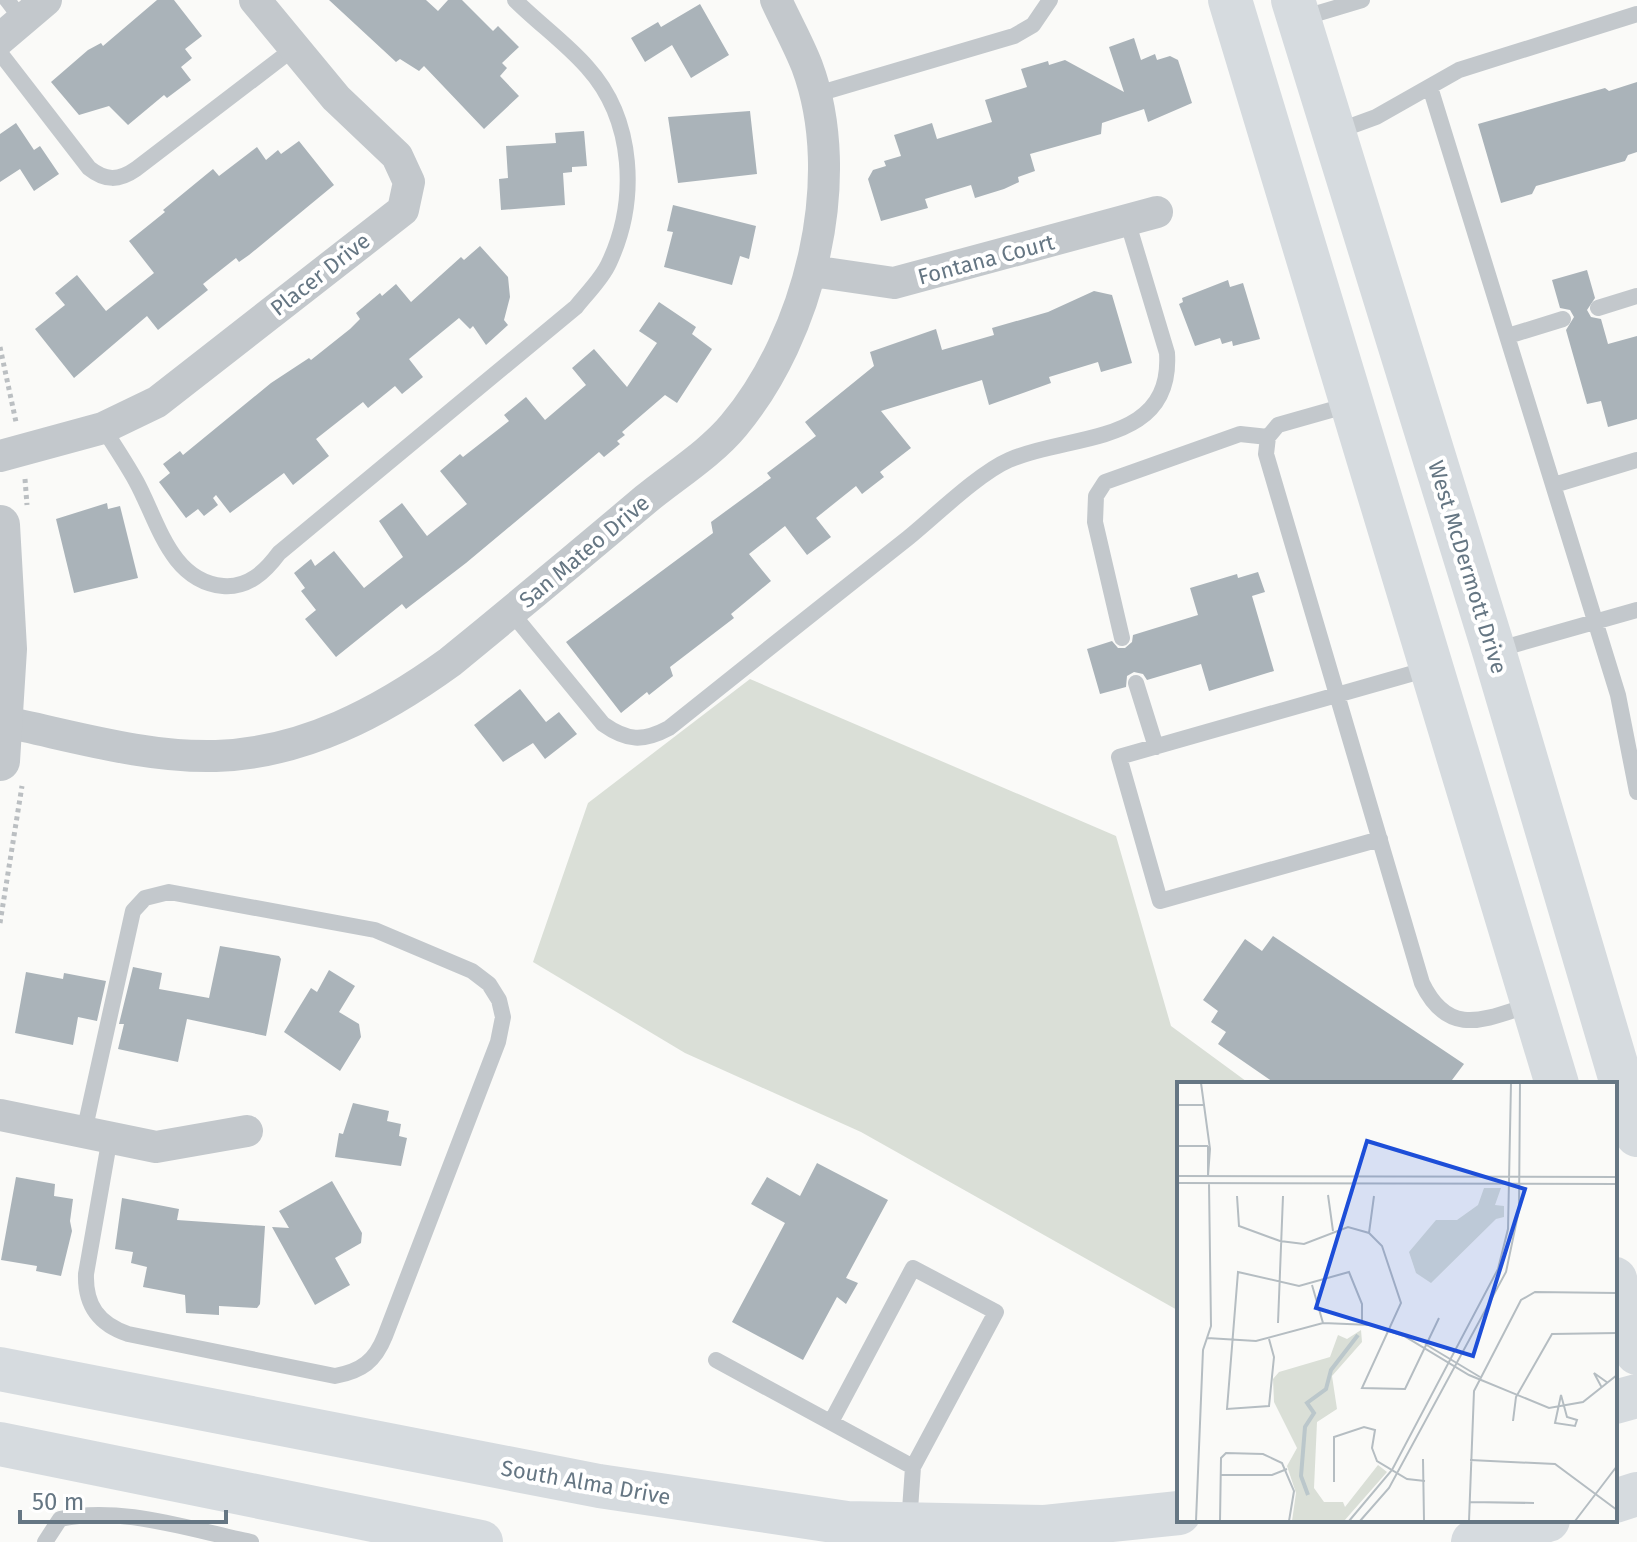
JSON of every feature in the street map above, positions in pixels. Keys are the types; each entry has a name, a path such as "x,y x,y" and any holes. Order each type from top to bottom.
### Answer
{"main road":[{"path":"1230,0 1556,1082"},
{"name":"West McDermott Drive","path":"1296,9 1494,651 1626,1059 1637,1135"},
{"path":"1434,668 1494,651"},
{"path":"1617,1286 1637,1353"},
{"name":"South Alma Drive","path":"0,1369 599,1486 909,1533 1045,1527 1177,1513"},
{"path":"1617,1401 1637,1396"},
{"path":"0,1444 481,1542"},
{"path":"1617,1500 1637,1494"},
{"path":"1473,1542 1541,1522"}],"street":[{"name":"Placer Drive","path":"0,456 103,428 157,402 403,210 409,182 397,156 336,98 255,0"},
{"name":"San Mateo Drive","path":"1,735 217,756 272,749 331,733 405,694 511,612 733,427 769,375 800,311 812,271 822,178 822,151 808,67 776,0"},
{"name":"Fontana Court","path":"812,271 894,283 1142,216"},
{"path":"0,525 7,649 1,735"},
{"path":"0,1115 156,1147 247,1131"}],"lane":[{"path":"103,428 135,480 176,562 191,576 210,584 230,586 250,581 267,570 279,553 576,307 608,266 626,217 629,164 616,113 588,68 515,0"},
{"path":"814,95 1014,36 1033,25 1050,0"},
{"path":"1296,9 1362,0"},
{"path":"1335,132 1376,117 1459,70 1637,14"},
{"path":"0,53 89,168 107,178 118,179 136,169 293,49"},
{"path":"1430,87 1618,695 1637,792"},
{"path":"511,612 603,724 622,738 640,739 669,728 1008,461 1127,426 1146,416 1160,396 1168,373 1142,216"},
{"path":"1598,308 1637,296"},
{"path":"1508,336 1563,319"},
{"path":"1354,404 1278,425 1268,437 1266,454 1422,983 1432,1002 1457,1020 1473,1022 1533,1004"},
{"path":"1122,638 1095,522 1096,496 1105,482 1240,434 1268,437"},
{"path":"1554,485 1637,460"},
{"path":"1494,651 1637,610"},
{"path":"1380,839 1160,901 1119,757 1434,668"},
{"path":"1136,683 1156,747"},
{"path":"169,892 375,930 472,971 489,984 499,1000 503,1017 498,1042 379,1352 367,1365 352,1373 335,1376 128,1334 100,1319 85,1290 97,1135 133,911 156,894 169,892"},
{"path":"831,1422 913,1268 996,1312 913,1467 909,1533"},
{"path":"716,1360 913,1467"},
{"path":"45,1542 60,1519 83,1514 109,1515 251,1542"}],"shaded area":[{"path":"750,679 1116,836 1171,1026 1247,1082 1177,1082 1177,1310 861,1132 685,1053 533,962 588,803"}],"building":[{"path":"157,0 174,0 202,36 185,49 192,58 181,67 191,80 167,98 164,95 128,125 109,106 79,115 51,82 88,50 101,43 103,46"},
{"path":"329,0 426,0 438,11 448,0 462,0 493,31 498,26 519,47 502,63 507,68 500,76 519,96 484,129 424,66 419,71 400,59 396,62"},
{"path":"700,4 729,55 691,78 672,45 645,62 631,38 658,22 661,27"},
{"path":"1134,38 1141,60 1155,54 1157,60 1170,56 1178,60 1192,103 1148,122 1144,109 1102,123 1101,134 1030,154 1035,171 1018,177 1019,182 1004,189 975,198 971,185 925,199 928,208 881,221 868,179 873,170 886,166 884,161 901,156 894,135 932,123 937,139 992,122 985,100 1027,87 1021,69 1048,61 1049,65 1065,60 1124,92 1109,47"},
{"path":"1637,82 1637,152 1628,155 1625,161 1536,186 1532,194 1501,203 1478,124"},
{"path":"750,111 757,174 678,183 668,117"},
{"path":"16,123 34,150 40,146 59,174 34,191 20,169 0,182 0,134"},
{"path":"584,131 587,166 572,167 572,172 563,173 565,205 501,210 499,179 508,178 506,146 556,143 555,133"},
{"path":"299,141 334,185 249,255 239,262 236,258 203,284 208,290 158,330 147,316 74,378 35,329 65,305 55,293 77,275 106,311 154,273 129,241 165,212 163,210 213,169 219,176 257,147 266,160 278,150 281,154"},
{"path":"673,205 756,226 749,259 740,256 732,285 664,267 673,232 667,231"},
{"path":"480,246 508,277 510,297 504,320 508,325 486,345 473,326 470,329 459,318 409,359 423,377 402,394 395,386 368,408 363,402 316,439 329,456 293,485 284,473 230,513 216,495 213,498 218,505 204,516 198,509 186,518 159,482 170,473 163,464 180,451 183,455 271,383 309,358 311,360 350,329 360,319 356,313 380,293 382,296 396,284 411,302 461,257 464,260"},
{"path":"1587,270 1595,298 1587,310 1591,317 1601,319 1608,344 1637,336 1637,419 1608,427 1601,401 1587,404 1566,330 1574,317 1570,310 1560,308 1552,280"},
{"path":"1228,280 1230,287 1243,283 1260,339 1233,346 1232,341 1222,344 1220,338 1195,346 1179,304 1183,302 1182,298"},
{"path":"1094,291 1112,295 1132,363 1101,372 1098,362 1049,377 1051,383 989,405 982,380 881,411 911,448 880,472 884,477 862,494 856,486 816,518 831,537 807,555 785,526 749,554 771,581 731,614 734,618 670,667 673,676 649,695 647,692 621,713 566,642 713,533 711,522 771,478 767,473 816,436 805,422 874,366 870,352 936,329 942,350 994,335 992,328 1048,312"},
{"path":"659,302 696,327 692,334 712,349 677,403 665,395 622,432 625,435 617,441 620,444 604,457 599,452 466,563 406,609 402,604 336,657 305,619 316,610 301,591 305,588 294,573 311,559 315,566 334,551 364,588 403,557 379,521 402,503 427,536 467,504 440,471 509,421 504,415 526,397 545,420 586,385 572,368 594,349 627,387 657,343 639,331"},
{"path":"107,503 108,509 120,506 138,578 74,593 56,519"},
{"path":"1258,572 1265,592 1252,596 1274,671 1209,691 1201,664 1147,680 1143,674 1134,672 1127,676 1126,687 1100,694 1087,649 1112,641 1118,648 1125,648 1132,642 1133,635 1198,615 1190,588 1237,574 1238,578"},
{"path":"520,689 546,722 559,712 577,734 545,759 533,743 503,762 474,725"},
{"path":"1273,936 1464,1064 1450,1082 1273,1082 1218,1044 1226,1032 1211,1022 1218,1011 1203,1000 1245,939 1262,951"},
{"path":"220,946 279,956 281,959 266,1036 187,1019 178,1062 118,1049 124,1024 119,1024 133,967 162,973 159,989 209,998"},
{"path":"329,970 355,986 339,1012 359,1024 361,1037 340,1071 284,1032 311,988 317,992"},
{"path":"26,972 63,979 64,973 106,981 97,1021 78,1017 73,1045 15,1033"},
{"path":"353,1103 389,1111 387,1121 401,1124 399,1136 407,1138 401,1166 335,1157 339,1133 343,1134"},
{"path":"817,1163 888,1200 846,1278 858,1283 846,1304 837,1297 803,1360 732,1322 785,1223 751,1204 767,1177 800,1196"},
{"path":"16,1177 55,1184 54,1196 73,1199 72,1231 61,1276 36,1271 37,1266 1,1260"},
{"path":"332,1181 362,1233 361,1243 335,1258 350,1285 315,1305 272,1227 289,1228 279,1211"},
{"path":"122,1198 179,1209 177,1220 265,1226 260,1304 257,1308 219,1306 219,1315 186,1313 185,1295 143,1287 147,1267 131,1263 133,1252 115,1249"}]}
